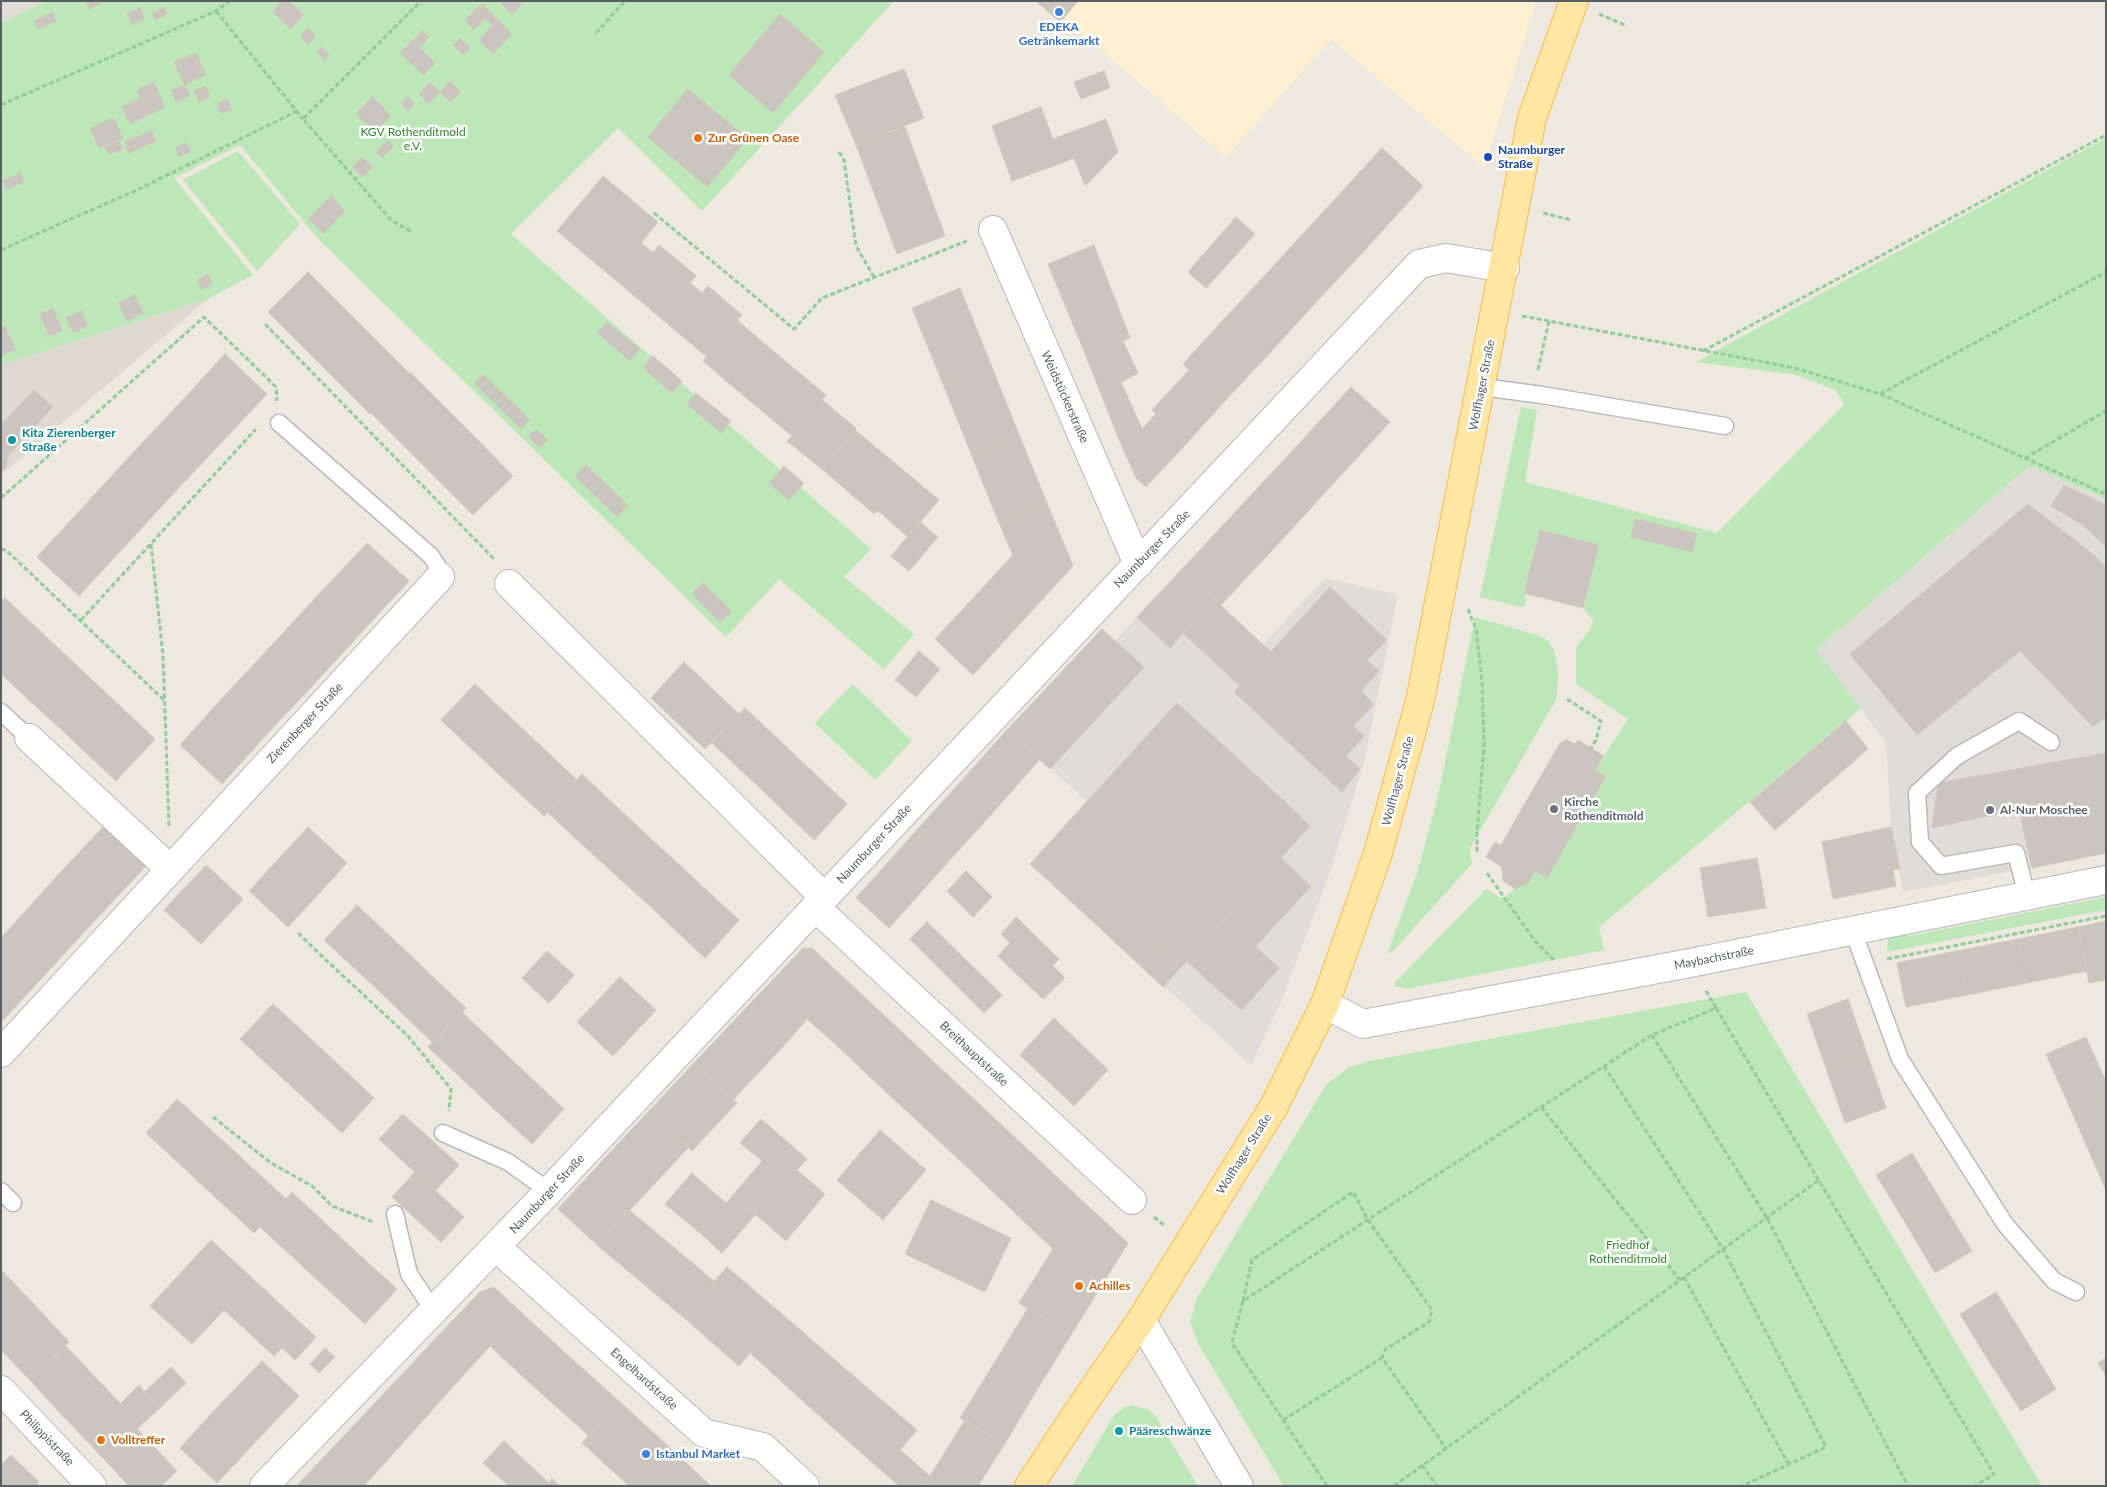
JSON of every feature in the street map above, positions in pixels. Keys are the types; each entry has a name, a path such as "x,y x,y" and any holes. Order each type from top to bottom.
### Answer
{"main road":[{"name":"Wolfhager Straße","path":"1029,1486 1082,1404 1141,1320 1273,1108 1326,1004 1378,853 1420,701 1505,268 1532,118 1574,1"}],"street":[{"name":"Weidstückerstraße","path":"993,230 1138,564"},
{"name":"Naumburger Straße","path":"264,1486 549,1191 1419,264 1446,258 1505,268"},
{"name":"Zierenberger Straße","path":"1,1053 440,576"},
{"path":"509,584 820,902"},
{"path":"29,738 170,869"},
{"name":"Maybachstraße","path":"1326,1004 1362,1024 1690,963 2106,880"},
{"name":"Breithauptstraße","path":"820,902 1132,1200"},
{"name":"Engelhardstraße","path":"496,1247 704,1433 763,1447 805,1486"},
{"path":"1141,1320 1239,1486"},
{"name":"Philippistraße","path":"1,1390 92,1486"}],"lane":[{"path":"1482,387 1725,426"},
{"path":"279,423 431,556 437,565 440,576"},
{"path":"1,712 29,738"},
{"path":"2027,896 2016,853 1941,866 1920,842 1917,793 1957,756 2018,721 2051,742"},
{"path":"1853,931 1900,1059 2005,1224 2054,1281 2076,1292"},
{"path":"445,1133 508,1162 549,1191"},
{"path":"1,1191 13,1203"},
{"path":"395,1214 409,1274 434,1311"}],"path":[{"path":"1,106 216,11 230,1"},
{"path":"303,119 422,1"},
{"path":"596,32 625,1"},
{"path":"216,11 303,119 392,221 411,230"},
{"path":"1,250 139,189 298,111"},
{"path":"1702,352 2106,135"},
{"path":"839,152 844,160 856,246 874,277"},
{"path":"654,213 794,329 822,298 993,230"},
{"path":"1880,394 2106,272"},
{"path":"1,498 204,317 276,387 279,423 257,427 81,620"},
{"path":"1535,318 1702,352 1794,368 1880,394 2106,494"},
{"path":"1533,394 1548,321"},
{"path":"265,324 503,568 509,584"},
{"path":"2025,458 2106,411"},
{"path":"151,543 163,654 170,869"},
{"path":"1,549 6,550 165,701"},
{"path":"1467,606 1476,628 1482,681 1484,745 1477,854"},
{"path":"1567,699 1601,721 1596,740 1591,748"},
{"path":"1488,873 1535,941 1554,958 1561,987"},
{"path":"1864,964 2106,916"},
{"path":"298,932 408,1036 451,1090 445,1133"},
{"path":"1690,963 1994,1474 1975,1486"},
{"path":"1243,1302 1652,1035 1716,1008"},
{"path":"1652,1035 1767,1218 1908,1486"},
{"path":"1604,1066 1723,1249 1826,1447 1742,1486"},
{"path":"1540,1107 1680,1280"},
{"path":"213,1116 271,1163 312,1186 332,1206 399,1232"},
{"path":"1394,1486 1819,1180"},
{"path":"1283,1420 1382,1358 1386,1349 1428,1322 1432,1310 1368,1220 1353,1192 1252,1260 1232,1343 1283,1420 1328,1486"},
{"path":"1132,1200 1188,1244"},
{"path":"1684,1277 1789,1464"},
{"path":"1382,1358 1446,1448"},
{"path":"1422,1465 1437,1486"}],"shaded area":[{"path":"1,1 47,1 1,23"},
{"path":"1044,1 1536,1 1484,167 1331,39 1226,157"},
{"path":"208,299 1,475 1,365"},
{"path":"2031,466 2106,499 2106,853 1903,892 1891,827 1886,742 1816,650"},
{"path":"1325,578 1398,595 1364,762 1329,875 1280,1004 1251,1065 1030,864 1087,801 1007,730 1102,629 1115,641 1137,617 1170,647 1214,599 1263,645"}],"green space":[{"name":"KGV Rothenditmold e.V.","path":"46,1 894,1 702,211 618,128 511,234 871,549 844,577 914,634 884,669 779,579 726,637 318,239 240,145 174,178 253,275 208,299 1,365 1,23"},
{"path":"2106,138 2106,499 2030,466 1816,650 1861,708 1599,927 1604,950 1406,989 1395,986 1395,983 1486,889 1500,898 1505,897 1535,871 1547,878 1606,776 1595,770 1628,719 1576,684 1576,647 1591,628 1593,619 1583,608 1599,545 1540,530 1524,593 1526,598 1525,606 1520,607 1480,597 1521,407 1537,410 1525,482 1717,533 1845,404 1835,390 1796,375 1696,362"},
{"path":"238,151 300,224 257,271 183,180"},
{"path":"1475,617 1537,635 1547,640 1554,650 1558,670 1557,698 1470,848 1472,864 1391,953 1388,952 1418,870 1438,796"},
{"path":"853,684 912,741 875,780 815,723"},
{"path":"2106,897 2106,910 1887,952 1888,939 1892,933 1907,933 1909,936"},
{"name":"Friedhof Rothenditmold","path":"1746,992 2042,1486 1284,1486 1199,1345 1190,1322 1197,1298 1326,1085 1348,1068 1369,1061"},
{"path":"1132,1405 1149,1410 1156,1417 1198,1486 1072,1486 1115,1414 1125,1407"}],"building":[{"path":"86,1 101,1 102,3 89,9"},
{"path":"282,1 289,1 304,15 290,29 273,11"},
{"path":"499,1 520,1 522,4 512,14"},
{"name":"EDEKA Getränkemarkt","path":"1036,1 1078,1 1060,22"},
{"path":"482,4 498,20 493,25 476,9"},
{"path":"140,8 145,19 132,25 127,14"},
{"path":"164,8 167,14 155,20 152,13"},
{"path":"476,9 485,18 474,30 465,21"},
{"path":"53,12 56,21 38,29 34,21"},
{"path":"780,14 824,52 773,113 729,75"},
{"path":"498,20 512,34 493,54 479,40"},
{"path":"308,28 316,36 308,45 300,36"},
{"path":"423,31 429,37 419,48 412,41"},
{"path":"460,38 470,48 463,55 453,45"},
{"path":"412,41 435,63 423,75 400,53"},
{"path":"321,47 329,55 325,60 317,52"},
{"path":"196,53 206,75 185,85 174,62"},
{"path":"904,69 924,118 856,145 835,95"},
{"path":"1104,71 1110,88 1081,99 1074,82"},
{"path":"450,81 461,92 450,102 440,92"},
{"path":"154,82 165,107 148,115 137,90"},
{"path":"430,83 440,92 429,104 419,94"},
{"path":"185,85 190,96 176,102 171,91"},
{"path":"206,86 210,96 199,102 194,91"},
{"name":"Zur Grünen Oase","path":"688,89 748,139 707,187 648,137"},
{"path":"373,97 391,116 375,132 356,114"},
{"path":"408,97 414,104 408,111 401,104"},
{"path":"141,98 148,115 130,124 122,107"},
{"path":"227,99 232,109 221,114 217,104"},
{"path":"1041,107 1062,163 1012,181 992,126"},
{"path":"114,118 123,138 99,148 90,128"},
{"path":"1106,119 1118,152 1085,186 1074,158 1062,163 1053,139"},
{"path":"905,127 945,236 897,254 856,145"},
{"path":"152,130 156,141 129,153 124,142"},
{"path":"388,140 394,146 382,158 376,152"},
{"path":"119,141 123,149 109,155 105,147"},
{"path":"186,142 191,152 179,157 175,148"},
{"path":"1382,148 1423,186 1353,263 1311,225"},
{"path":"362,157 373,167 363,177 352,167"},
{"path":"21,173 24,182 7,190 3,181"},
{"path":"603,176 658,222 641,243 653,253 659,245 680,262 644,304 557,231"},
{"path":"331,196 345,211 323,234 308,219"},
{"path":"1236,217 1255,234 1206,288 1188,272"},
{"path":"1311,225 1353,263 1308,311 1267,273"},
{"path":"1094,245 1130,338 1086,356 1048,264"},
{"path":"680,262 696,276 690,283 702,293 708,286 742,315 737,320 766,345 732,386 703,361 707,357 644,304"},
{"path":"308,272 359,323 319,363 268,312"},
{"path":"1267,273 1308,311 1266,357 1224,319"},
{"path":"208,274 213,284 201,289 197,280"},
{"path":"960,288 991,365 943,384 912,308"},
{"path":"135,295 143,313 127,321 118,303"},
{"path":"53,308 62,330 49,336 40,314"},
{"path":"81,311 88,326 73,333 66,318"},
{"path":"1224,319 1266,357 1224,402 1183,364"},
{"path":"607,322 640,349 630,361 597,333"},
{"path":"359,323 410,374 370,414 319,363"},
{"path":"5,326 16,349 1,356 1,328"},
{"path":"1123,341 1138,373 1121,382 1142,429 1118,437 1086,356"},
{"path":"766,345 826,395 822,400 856,428 822,469 787,441 792,436 732,386"},
{"path":"225,354 267,394 220,444 178,405"},
{"path":"653,356 682,381 672,393 643,368"},
{"path":"991,365 1020,437 972,456 943,384"},
{"path":"1189,370 1224,402 1187,443 1152,410"},
{"path":"411,373 462,424 422,464 371,413"},
{"path":"483,374 530,420 521,429 474,383"},
{"path":"1351,387 1390,422 1332,485 1294,449"},
{"name":"Kita Zierenberger Straße","path":"34,390 53,407 8,455 6,467 1,472 1,425"},
{"path":"696,393 731,421 721,433 687,404"},
{"path":"178,405 220,444 173,494 131,455"},
{"path":"1156,414 1187,443 1146,487 1136,478 1118,437 1142,429"},
{"path":"462,424 513,476 473,515 422,464"},
{"path":"536,429 548,440 540,448 528,437"},
{"path":"855,430 908,474 874,514 822,469"},
{"path":"1020,437 1047,503 999,523 972,456"},
{"path":"1294,449 1332,485 1278,544 1239,508"},
{"path":"131,455 173,494 126,545 84,506"},
{"path":"586,465 628,505 617,517 575,476"},
{"path":"784,466 804,483 789,501 769,483"},
{"path":"908,474 939,500 908,537 877,510"},
{"path":"2064,485 2106,505 2106,547 2083,525 2051,506"},
{"path":"1047,503 1073,566 1017,627 979,592 1013,555 999,523"},
{"path":"2028,504 2094,555 2106,568 2106,717 2093,727 2020,651 1917,735 1850,654"},
{"path":"84,506 126,545 79,596 37,557"},
{"path":"1239,508 1278,544 1221,605 1182,569"},
{"path":"1635,519 1697,534 1692,552 1631,537"},
{"path":"920,522 938,537 909,571 891,556"},
{"path":"1540,530 1599,545 1583,608 1524,593"},
{"path":"367,543 409,581 362,632 320,593"},
{"path":"1182,569 1214,599 1170,648 1137,617"},
{"path":"703,583 732,611 720,622 692,594"},
{"path":"1330,587 1387,640 1367,660 1379,671 1361,691 1374,704 1353,726 1364,736 1346,756 1360,769 1342,792 1234,692"},
{"path":"979,592 1017,627 973,675 935,639"},
{"path":"320,593 362,632 315,683 273,644"},
{"path":"5,598 55,645 15,687 1,674 1,601"},
{"path":"1214,599 1271,652 1240,686 1183,633"},
{"path":"1102,629 1144,667 1050,769 1007,730"},
{"path":"273,644 315,683 268,733 226,694"},
{"path":"55,645 105,692 66,734 15,687"},
{"path":"919,651 940,669 916,697 895,680"},
{"path":"684,662 739,714 705,749 651,698"},
{"path":"475,684 526,732 492,768 441,720"},
{"path":"105,692 155,739 116,781 66,734"},
{"path":"226,694 268,733 222,784 180,745"},
{"path":"1177,703 1283,800 1153,942 1105,897 1087,916 1030,864"},
{"path":"745,708 796,756 763,791 712,743"},
{"path":"1846,721 1868,749 1775,830 1750,802"},
{"path":"1007,730 1040,759 988,818 955,788"},
{"path":"526,732 577,780 544,816 492,768"},
{"name":"Kirche Rothenditmold","path":"1567,740 1575,744 1578,740 1604,756 1595,770 1606,776 1547,878 1535,871 1528,883 1515,889 1503,881 1502,867 1486,857 1495,842 1501,845 1560,743"},
{"path":"2106,753 2106,853 2032,868 2019,809 1932,828 1938,783"},
{"path":"796,756 847,804 814,840 763,791"},
{"path":"582,774 634,823 599,860 547,812"},
{"path":"955,788 988,818 949,861 916,831"},
{"path":"1283,800 1310,826 1181,967 1153,942"},
{"path":"634,823 686,871 652,908 599,860"},
{"path":"104,826 147,865 100,915 57,876"},
{"path":"308,827 347,863 288,927 249,891"},
{"path":"1891,827 1900,869 1893,870 1896,886 1833,899 1822,842"},
{"path":"916,831 949,861 889,928 856,898"},
{"path":"1281,858 1311,886 1217,989 1187,961"},
{"path":"1757,858 1766,908 1708,917 1700,868"},
{"path":"206,865 243,899 201,944 164,910"},
{"path":"686,871 739,920 705,958 652,908"},
{"path":"966,871 992,897 973,917 947,891"},
{"path":"57,876 100,915 53,966 11,927"},
{"path":"1105,897 1181,967 1163,987 1087,916"},
{"path":"357,905 411,956 379,991 324,940"},
{"path":"1016,917 1059,959 1031,988 998,956 1010,943 1001,934"},
{"path":"2106,921 2106,980 2089,983 2078,927"},
{"path":"927,922 1002,995 984,1013 910,939"},
{"path":"11,927 53,966 6,1017 1,1012 1,938"},
{"path":"2078,927 2087,971 2027,983 2018,939"},
{"path":"2018,939 2027,983 1967,995 1957,951"},
{"path":"1256,947 1279,968 1242,1010 1217,989"},
{"path":"803,948 813,949 871,1003 834,1043 807,1019 788,1041 749,1005"},
{"path":"547,951 574,975 549,1003 522,978"},
{"path":"1957,951 1967,995 1906,1007 1897,963"},
{"path":"411,956 466,1008 433,1043 379,991"},
{"path":"1053,966 1065,978 1043,999 1031,988"},
{"path":"620,977 656,1010 613,1056 577,1022"},
{"path":"1848,999 1867,1054 1826,1068 1807,1014"},
{"path":"871,1003 921,1050 884,1090 834,1043"},
{"path":"273,1004 324,1051 291,1086 240,1039"},
{"path":"749,1005 788,1041 733,1100 694,1063"},
{"path":"1,1012 6,1017 1,1022"},
{"path":"462,1012 511,1059 478,1094 428,1047"},
{"path":"1054,1018 1108,1070 1074,1106 1020,1055"},
{"path":"2086,1037 2106,1082 2106,1094 2071,1110 2046,1054"},
{"path":"921,1050 991,1115 954,1155 884,1090"},
{"path":"324,1051 374,1098 342,1133 291,1086"},
{"path":"1867,1054 1886,1108 1845,1123 1826,1068"},
{"path":"511,1059 564,1109 532,1144 478,1094"},
{"path":"694,1063 737,1103 692,1151 649,1111"},
{"path":"2106,1094 2106,1161 2095,1165 2071,1110"},
{"path":"177,1099 232,1149 200,1183 146,1133"},
{"path":"649,1111 688,1148 644,1195 605,1158"},
{"path":"403,1114 459,1165 435,1191 379,1139"},
{"path":"991,1115 1024,1146 987,1186 954,1155"},
{"path":"761,1119 807,1159 797,1170 825,1194 786,1241 733,1195 762,1161 740,1143"},
{"path":"880,1130 926,1170 883,1220 837,1180"},
{"path":"1024,1146 1074,1193 1036,1233 987,1186"},
{"path":"232,1149 286,1199 254,1233 200,1183"},
{"path":"1912,1153 1942,1202 1906,1224 1876,1175"},
{"path":"605,1158 644,1195 597,1245 558,1209"},
{"path":"2106,1161 2106,1190 2095,1165"},
{"path":"415,1172 464,1217 441,1242 392,1197"},
{"path":"692,1173 726,1203 700,1233 665,1204"},
{"path":"292,1192 343,1240 311,1274 260,1227"},
{"path":"1074,1193 1128,1243 1071,1335 1019,1303 1053,1249 1036,1233"},
{"path":"733,1195 755,1215 722,1253 700,1233"},
{"path":"931,1200 1011,1238 985,1292 905,1254"},
{"path":"1942,1202 1972,1251 1935,1273 1906,1224"},
{"path":"629,1210 677,1250 646,1286 597,1245"},
{"path":"211,1240 253,1279 192,1344 150,1306"},
{"path":"343,1240 397,1289 365,1324 311,1274"},
{"path":"677,1250 714,1281 683,1317 646,1286"},
{"path":"727,1267 783,1315 739,1366 683,1317"},
{"path":"1,1270 32,1302 1,1330"},
{"path":"253,1279 303,1325 274,1356 224,1310"},
{"path":"494,1287 562,1350 531,1384 490,1346 469,1369 436,1338 480,1292"},
{"path":"1996,1292 2026,1340 1990,1363 1960,1314"},
{"path":"32,1302 69,1342 30,1380 1,1350 1,1330"},
{"path":"1028,1308 1071,1335 1038,1388 995,1362"},
{"path":"783,1315 850,1373 815,1412 750,1353"},
{"path":"303,1325 316,1337 295,1360 282,1348"},
{"path":"436,1338 469,1369 426,1417 392,1385"},
{"path":"2026,1340 2056,1389 2021,1411 1990,1363"},
{"path":"66,1346 95,1377 59,1412 30,1380"},
{"path":"325,1348 335,1357 319,1373 310,1364"},
{"path":"562,1350 620,1402 589,1436 531,1384"},
{"path":"2106,1358 2106,1376 2098,1363"},
{"path":"262,1361 299,1396 263,1434 225,1399"},
{"path":"995,1362 1038,1388 1004,1445 960,1418"},
{"path":"171,1367 186,1383 160,1408 145,1392"},
{"path":"850,1373 917,1430 882,1471 815,1412"},
{"path":"95,1377 141,1425 105,1460 59,1412"},
{"path":"139,1385 160,1408 141,1425 120,1404"},
{"path":"392,1385 426,1417 364,1486 315,1486 305,1477"},
{"path":"225,1399 263,1434 217,1483 180,1448"},
{"path":"620,1402 680,1457 654,1486 629,1486 582,1443"},
{"path":"965,1420 1004,1445 978,1486 927,1486 930,1476"},
{"path":"137,1429 177,1471 161,1486 129,1486 105,1460"},
{"path":"504,1441 549,1483 546,1486 509,1486 483,1463"},
{"path":"900,1450 930,1476 927,1486 899,1486 882,1471"},
{"path":"11,1455 39,1482 35,1486 1,1486 1,1465"},
{"path":"680,1457 711,1486 654,1486"},
{"path":"305,1477 315,1486 297,1486"},
{"path":"552,1479 560,1486 546,1486"}],"place":[{"name":"EDEKA Getränkemarkt","path":"1059,12"},
{"name":"Zur Grünen Oase","path":"698,138"},
{"name":"Naumburger Straße","path":"1488,157"},
{"name":"Kita Zierenberger Straße","path":"12,440"},
{"name":"Kirche Rothenditmold","path":"1554,809"},
{"name":"Al-Nur Moschee","path":"1990,810"},
{"name":"Achilles","path":"1079,1286"},
{"name":"Pääreschwänze","path":"1119,1431"},
{"name":"Volltreffer","path":"101,1440"},
{"name":"Istanbul Market","path":"646,1454"}]}
